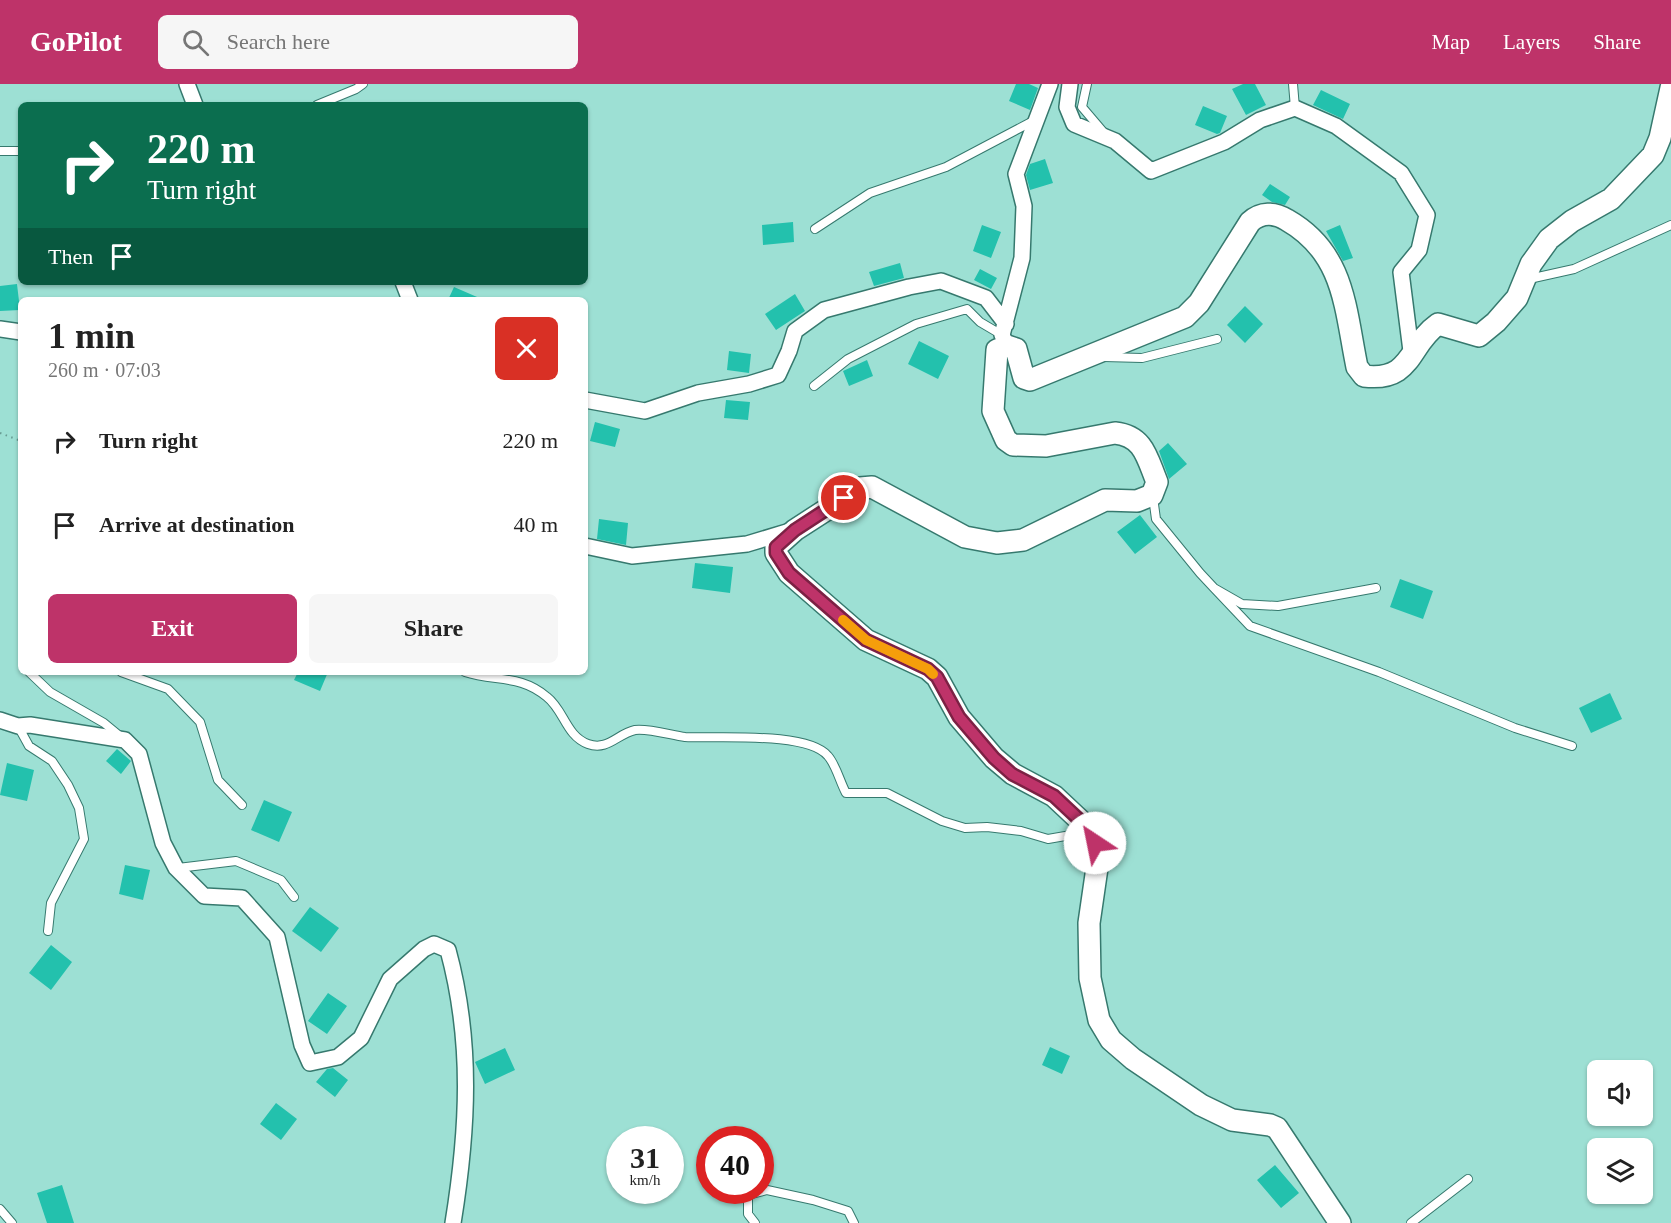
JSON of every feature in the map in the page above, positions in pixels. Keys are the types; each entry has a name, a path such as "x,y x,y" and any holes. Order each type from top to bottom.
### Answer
{"street":[{"path":"187,84 194,102"},
{"path":"1050,84 1016,174 1024,206 1022,258 1005,335 997,350 993,411 1006,440 1013,445 1046,446 1115,432 1136,439 1157,482 1152,495 1137,501 1105,500 1023,540 997,543 965,537 872,487 860,488 795,530 776,547 776,553 789,573 866,640 928,669 937,677 959,717 994,758 1012,774 1054,796 1086,826 1095,843 1098,861 1089,923 1090,978 1099,1020 1105,1030 1112,1040 1133,1059 1202,1106 1232,1120 1277,1128 1340,1223"},
{"path":"1070,84 1067,107 1074,124 1108,136 1151,171 1224,142 1260,120 1295,108 1336,126 1401,173 1427,215 1419,250 1401,272 1412,359"},
{"path":"588,401 645,411 698,393 749,384 778,375 795,331 824,310 865,297 941,281 986,298 1005,335 1016,350 1024,378 1030,380 1185,317 1199,303 1250,222 1257,215 1264,214 1280,216 1299,227 1328,256 1338,279 1357,368 1364,376 1380,378 1394,373 1412,359 1425,334 1438,324 1479,336 1496,322 1517,298 1531,264 1549,239 1572,221 1611,199 1653,155 1660,138 1671,88"},
{"path":"0,329 18,332"},
{"path":"588,547 632,556 747,544 795,530"},
{"path":"0,720 18,726 30,725 125,740 139,754 163,843 176,868 204,896 242,898 277,937 302,1045 310,1063 338,1057 361,1038 390,979 424,949 434,944 448,950 459,989 467,1078 461,1176 453,1223"}],"lane":[{"path":"324,102 363,84"},
{"path":"1087,84 1082,107 1108,136"},
{"path":"1293,84 1295,108"},
{"path":"815,229 870,193 946,167 1037,119"},
{"path":"0,151 18,151"},
{"path":"1525,280 1574,269 1671,225"},
{"path":"814,386 848,358 916,324 946,314 968,309 980,322 1005,335"},
{"path":"1088,357 1142,358 1217,339"},
{"path":"1152,495 1156,519 1214,588 1250,626 1379,672 1515,728 1572,746"},
{"path":"1214,588 1242,604 1278,606 1376,588"},
{"path":"32,675 50,692 104,723 125,740"},
{"path":"129,675 168,689 200,722 218,780 242,805"},
{"path":"474,675 521,681 548,698 576,738 590,745 604,746 635,730 686,737 730,736 786,740 810,746 828,755 846,793 887,793 942,821 965,828 987,827 1010,830 1048,839 1071,835 1086,826"},
{"path":"18,726 29,746 52,761 68,784 79,808 84,839 51,903 48,931"},
{"path":"176,868 236,861 281,880 294,897"},
{"path":"1411,1223 1468,1179"},
{"path":"755,1223 748,1214 748,1196 767,1190 813,1200 848,1211 854,1223"},
{"path":"0,1209 12,1223"}],"path":[{"path":"0,433 18,440"}],"building":[{"path":"1016,84 1029,84 1038,88 1030,110 1009,101"},
{"path":"1243,84 1255,84 1266,105 1246,115 1232,89"},
{"path":"1321,90 1350,104 1343,119 1313,105"},
{"path":"1203,106 1227,116 1220,133 1217,134 1195,125"},
{"path":"1045,159 1053,183 1030,190 1026,175 1030,164"},
{"path":"1270,184 1290,197 1285,205 1272,202 1262,195"},
{"path":"793,222 794,242 763,245 762,225"},
{"path":"982,225 1001,232 991,258 973,251"},
{"path":"1340,225 1353,258 1343,261 1326,231"},
{"path":"900,263 904,278 874,286 869,272"},
{"path":"980,269 997,278 991,289 974,280"},
{"path":"17,284 18,310 0,311 0,286"},
{"path":"454,287 477,297 449,297"},
{"path":"795,294 805,311 776,330 765,314"},
{"path":"1245,306 1263,324 1245,343 1227,325"},
{"path":"919,341 949,356 938,379 908,364"},
{"path":"729,351 751,354 749,373 727,370"},
{"path":"867,360 873,376 849,386 843,371"},
{"path":"726,400 750,402 748,420 724,418"},
{"path":"595,422 620,429 615,447 590,441"},
{"path":"1168,443 1187,464 1169,479 1159,451"},
{"path":"1140,515 1157,537 1135,554 1117,532"},
{"path":"599,519 628,523 626,545 597,539"},
{"path":"695,563 733,567 730,593 692,588"},
{"path":"1400,579 1433,591 1423,619 1390,607"},
{"path":"296,675 327,675 320,691 294,680"},
{"path":"1610,693 1622,719 1591,733 1579,708"},
{"path":"117,749 131,761 121,774 106,761"},
{"path":"7,763 34,770 27,801 0,795"},
{"path":"264,800 292,812 279,842 251,830"},
{"path":"125,865 150,870 143,900 119,894"},
{"path":"310,907 339,928 321,952 292,931"},
{"path":"51,945 72,962 51,990 29,973"},
{"path":"328,993 347,1006 327,1034 308,1021"},
{"path":"1050,1047 1070,1056 1062,1074 1042,1065"},
{"path":"505,1048 515,1070 485,1084 475,1062"},
{"path":"333,1068 348,1080 335,1097 316,1082 327,1069"},
{"path":"276,1103 297,1119 281,1140 260,1124"},
{"path":"1275,1165 1299,1193 1281,1208 1257,1180"},
{"path":"62,1185 74,1223 47,1223 37,1193"}],"slow traffic":[{"path":"843,620 866,640 928,669 933,674"}],"route":[{"path":"844,498 795,530 776,547 776,553 789,573 866,640 928,669 937,677 959,717 994,758 1012,774 1054,796 1086,826 1095,843"}]}
